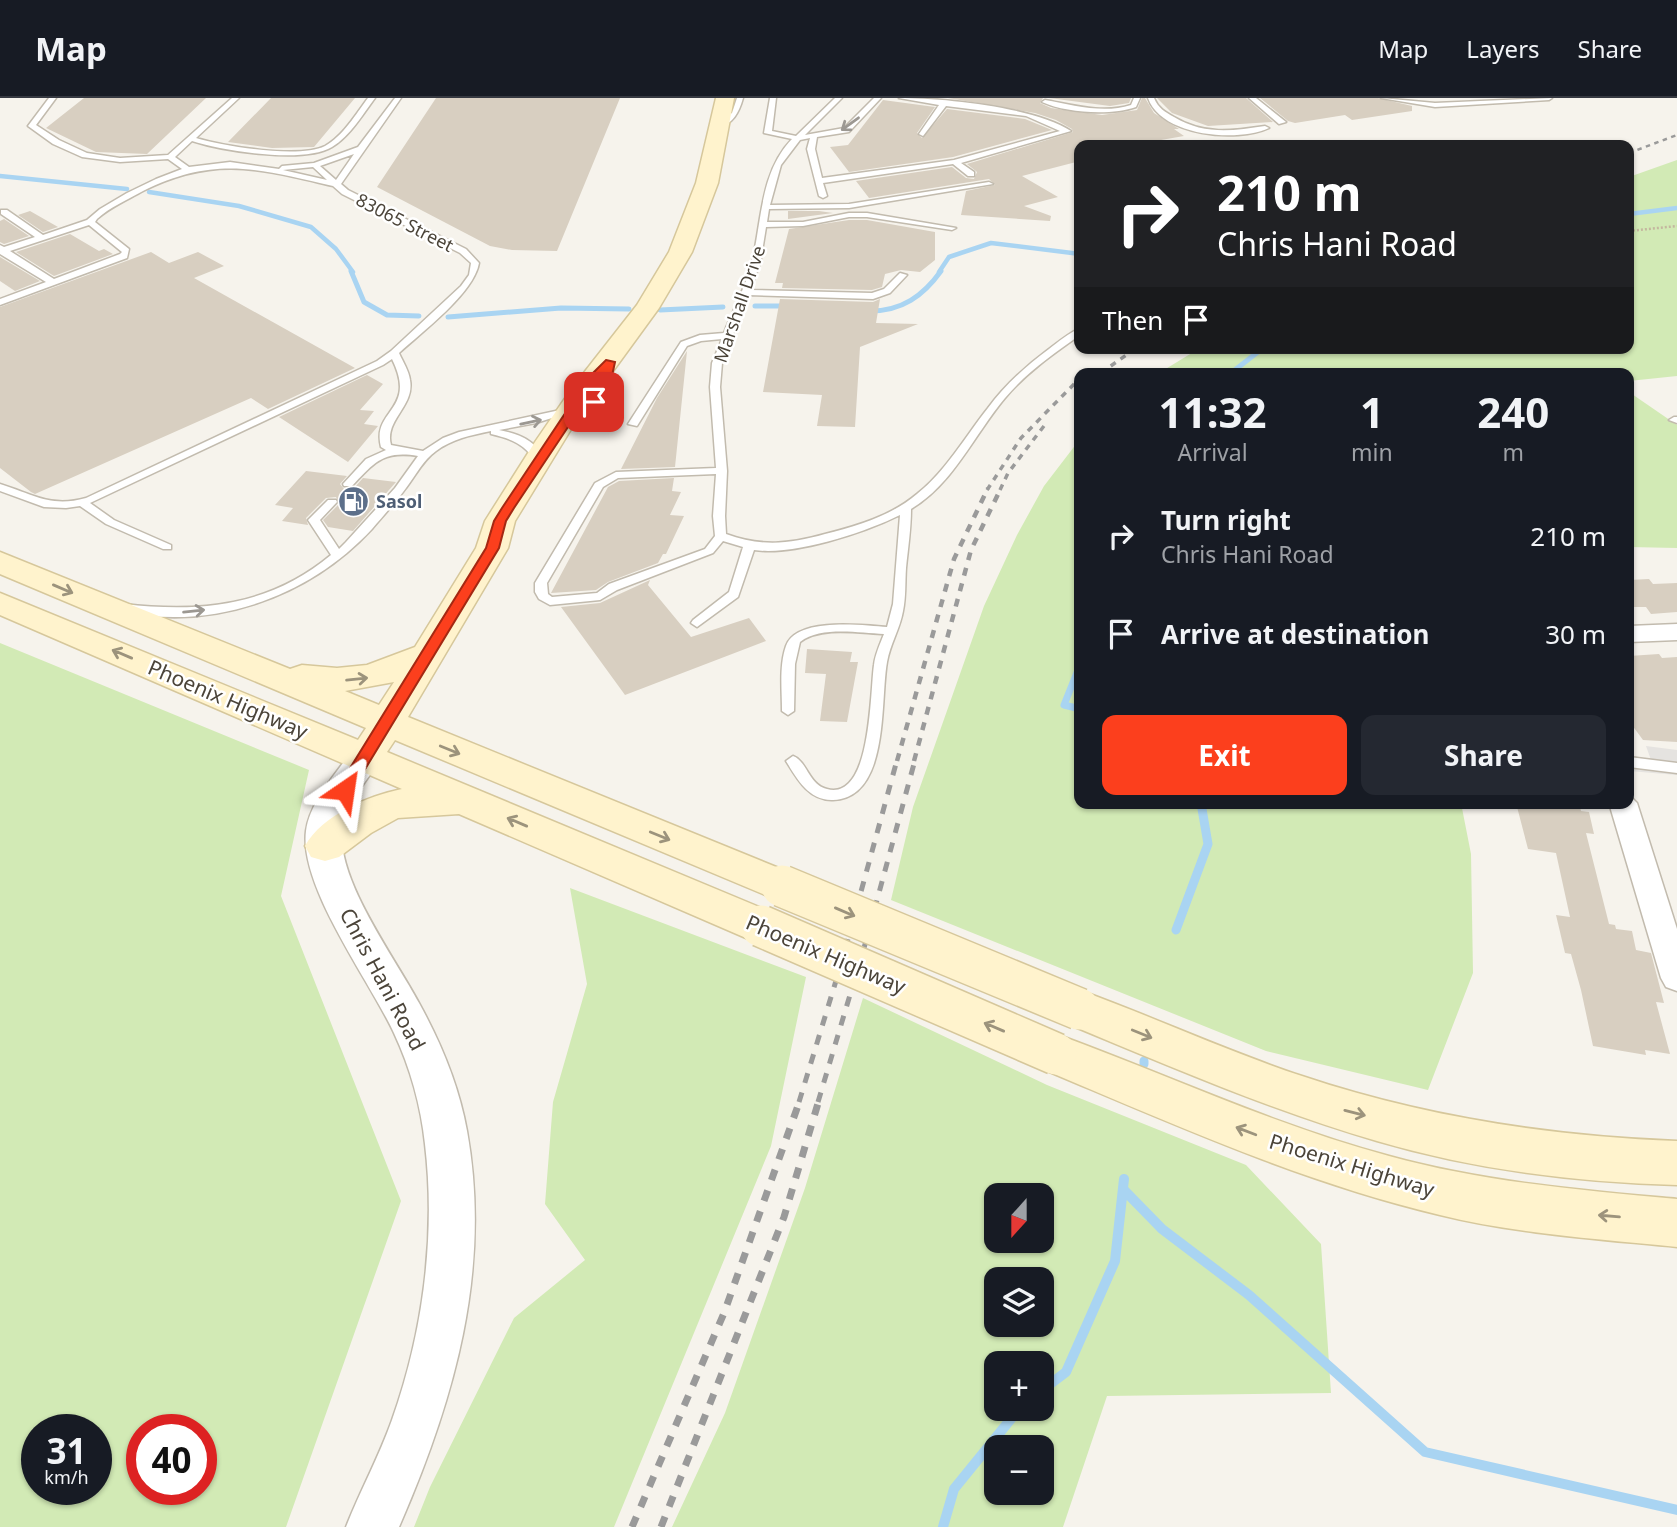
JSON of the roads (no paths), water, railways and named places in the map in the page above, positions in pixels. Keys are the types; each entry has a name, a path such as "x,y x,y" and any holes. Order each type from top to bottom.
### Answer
{"main road":[{"name":"Chris Hani Road","path":"492,548 500,521 573,407 609,362 653,297 690,233 704,192 725,98"},
{"name":"Chris Hani Road","path":"365,757 492,548 529,511 607,380 609,362"},
{"name":"Phoenix Highway","path":"0,562 1244,1076 1338,1109 1439,1134 1539,1153 1621,1162 1677,1163"},
{"name":"Phoenix Highway","path":"0,603 1056,1054 1312,1156 1440,1192 1546,1211 1677,1223"},
{"path":"265,672 351,681 393,671 428,655"},
{"path":"325,846 357,821 387,804 427,799 471,802"}],"street":[{"path":"1634,634 1677,632"},
{"name":"Chris Hani Road","path":"365,757 324,831 326,857 342,903 387,978 414,1031 431,1073 447,1141 452,1199 448,1263 438,1338 418,1418 372,1527"},
{"path":"1625,809 1670,932 1677,978"}],"lane":[{"path":"52,98 32,126 56,142 85,155 103,159 170,157 236,98"},
{"path":"193,139 226,149 322,150 338,139 372,98"},
{"name":"83065 Street","path":"336,185 398,98"},
{"path":"720,125 735,114 740,98"},
{"path":"774,98 768,133 797,138 852,127 878,98"},
{"name":"Marshall Drive","path":"722,536 719,516 722,471 715,387 718,363 726,336 756,264 765,207 777,166 797,138 839,98"},
{"path":"819,181 955,162 1067,131 1027,114 902,98"},
{"path":"1045,102 1093,109 1123,109 1134,106 1137,98"},
{"path":"1151,98 1153,105 1168,116 1201,133 1221,134 1265,128"},
{"path":"1252,98 1282,121"},
{"path":"1384,98 1436,105 1549,98"},
{"path":"923,134 944,103"},
{"path":"814,136 811,149 823,195"},
{"name":"83065 Street","path":"263,169 315,165 361,149"},
{"path":"170,157 186,169"},
{"path":"955,162 971,174"},
{"name":"83065 Street","path":"90,222 102,211 160,178 186,169 219,163 263,169 336,185 463,251 475,263 473,275 464,288 394,353"},
{"name":"83065 Street","path":"315,165 336,185"},
{"path":"765,207 861,204 989,184"},
{"path":"4,212 41,237"},
{"path":"763,225 803,224 849,215 867,215 952,228"},
{"path":"1,249 90,222 126,251 124,256 54,283 2,299"},
{"path":"1,249 54,283"},
{"path":"745,292 873,296 887,291 903,275"},
{"path":"633,424 684,344 700,338 726,336"},
{"path":"722,471 616,475 599,485 541,583 540,592 543,598 550,601 600,596 613,587 709,551 722,536 749,547 767,549 794,545 847,532 905,508 924,495 950,465 1015,381 1074,336"},
{"path":"0,487 31,502 62,507 82,503 335,386 394,353 406,385 404,396 383,432 386,447 426,454"},
{"path":"102,606 178,613 227,608 288,588 314,575 362,533 433,447 468,433 548,418 573,407"},
{"path":"486,431 522,440 536,451 540,460"},
{"path":"348,484 370,461 394,450"},
{"path":"332,502 314,520 338,556"},
{"path":"82,503 110,522 167,547"},
{"path":"793,761 810,788 824,794 849,792 858,783 870,754 880,664 898,611 906,534 905,508"},
{"path":"697,623 734,594 749,547"},
{"path":"788,711 790,653 794,641 800,636 824,630 891,631"},
{"path":"1634,763 1677,768"}],"waterway":[{"path":"0,176 127,189"},
{"path":"149,192 239,206 311,227 336,249 353,272"},
{"path":"1634,213 1677,208"},
{"path":"939,272 949,257 991,243 1074,253"},
{"path":"351,271 364,302 387,315 419,316"},
{"path":"870,311 892,308 911,300 927,288 941,271"},
{"path":"755,306 787,306"},
{"path":"660,310 723,307"},
{"path":"448,317 561,308 629,309"},
{"path":"1237,368 1255,354"},
{"path":"1074,680 1064,705 1074,708"},
{"path":"1176,930 1208,844 1202,809"},
{"path":"1054,1381 1066,1372 1115,1261 1124,1179"},
{"path":"1123,1189 1162,1229 1249,1295 1425,1452 1677,1510"},
{"path":"943,1527 954,1489 1009,1421"}],"railway":[{"path":"1634,151 1677,135"},
{"path":"1108,368 1128,354"},
{"path":"987,490 1021,438 1074,384"},
{"path":"1000,490 1008,473 1047,422"},
{"path":"914,761 971,550 1001,488"},
{"path":"897,761 954,559 987,490"},
{"path":"799,1102 842,961 897,760"},
{"path":"818,1102 864,948 915,760"},
{"path":"632,1527 724,1313 800,1100"},
{"path":"661,1527 784,1217 819,1100"}],"place":[{"name":"Sasol","path":"353,501"}]}
